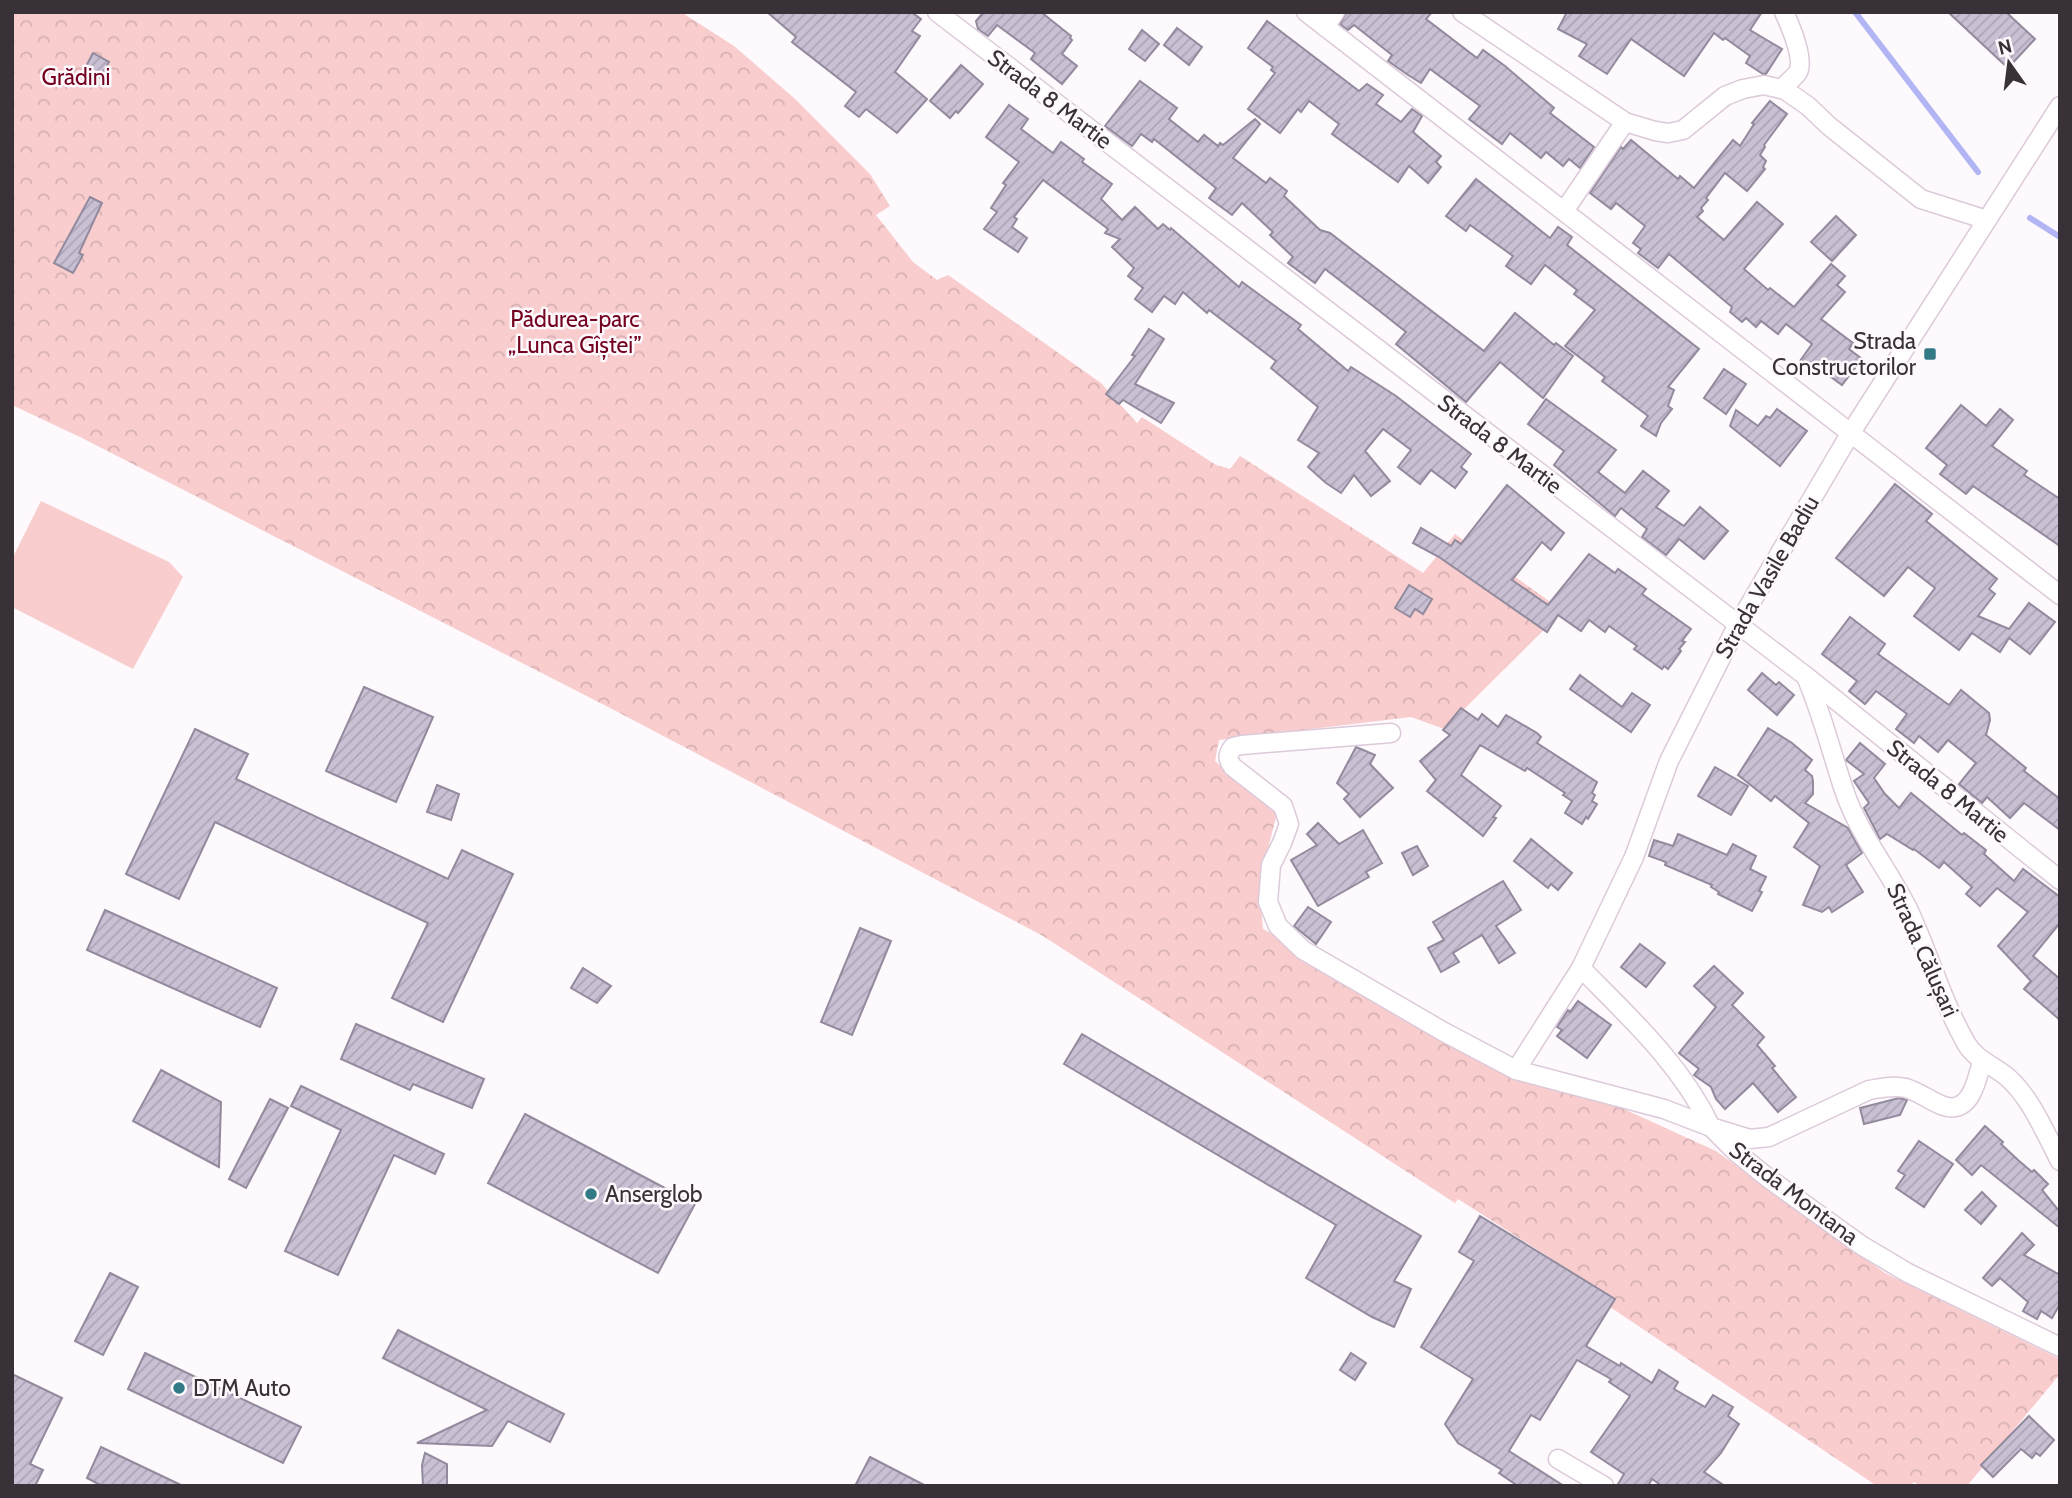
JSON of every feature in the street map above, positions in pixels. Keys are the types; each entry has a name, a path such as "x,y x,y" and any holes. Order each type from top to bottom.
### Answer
{"street":[{"name":"Strada 8 Martie","path":"937,12 958,19 1737,626 1807,677 2060,880"},
{"path":"1306,12 1330,20 1564,211 2060,595"},
{"path":"1462,12 1625,122 1655,131 1668,133 1683,130 1725,96 1744,89 1764,85 1781,89 1808,106 1921,199 1987,220"},
{"path":"1781,89 1798,72 1800,63 1784,12"},
{"name":"Strada Vasile Badiu","path":"1516,1070 1581,968 1634,857 1669,761 1737,626 1850,433 2060,106"},
{"path":"1564,211 1625,122"},
{"name":"Strada Călușari","path":"1807,677 1822,713 1844,791 1854,814 1909,911 1953,1019 1968,1046 1982,1061 2006,1076 2024,1097 2060,1161"},
{"name":"Strada Montana","path":"1391,733 1242,745 1233,747 1228,754 1228,760 1233,767 1283,806 1288,815 1286,832 1271,865 1268,902 1272,916 1289,938 1303,950 1444,1032 1516,1070 1664,1110 1711,1127 1768,1178 1861,1245 1908,1273 2060,1347"},
{"path":"1581,968 1665,1055 1699,1102 1711,1127 1750,1139 1769,1137 1869,1090 1884,1087 1903,1087 1945,1107 1957,1106 1967,1101 1975,1090 1982,1061"},
{"path":"1558,1459 1604,1486"}],"green space":[{"name":"Pădurea-parc „Lunca Gîștei”","path":"12,12 681,12 734,46 794,98 870,174 890,206 876,215 913,262 937,280 948,275 1101,383 1137,423 1142,417 1216,465 1230,469 1240,456 1423,573 1455,534 1563,611 1444,729 1411,717 1219,740 1215,761 1278,810 1262,882 1263,929 1506,1065 1626,1110 1716,1151 1885,1273 2060,1359 2060,1374 1967,1486 1920,1486 1914,1482 1910,1486 1877,1486 1610,1307 1614,1299 1458,1199 1455,1203 1043,936 614,710 82,438 12,405"},
{"path":"41,501 169,562 183,577 133,669 12,607 12,559"}],"building":[{"path":"767,12 911,12 921,19 912,31 920,36 895,72 927,99 897,133 866,109 859,117 845,106 856,92 792,42 796,37"},
{"path":"979,12 1041,12 1071,36 1072,40 1062,54 1077,66 1062,84 1031,59 1035,53 997,25 988,36 978,29 976,21 982,14"},
{"path":"1346,12 1432,12 1426,19 1477,58 1483,50 1505,66 1554,108 1550,113 1594,147 1580,168 1569,159 1563,166 1546,152 1541,158 1510,133 1502,144 1469,119 1480,106 1430,69 1421,83 1388,61 1392,55 1354,25 1348,30 1340,24"},
{"path":"1567,12 1762,12 1750,30 1782,49 1766,74 1763,74 1746,63 1750,56 1714,33 1684,76 1631,39 1607,74 1579,56 1587,44 1558,29"},
{"path":"1948,12 2006,12 2035,39 2008,68"},
{"path":"1267,21 1359,91 1367,84 1383,95 1376,104 1401,122 1412,109 1422,116 1413,132 1441,156 1436,162 1441,167 1428,183 1409,166 1398,182 1332,134 1339,124 1309,101 1301,112 1298,109 1280,133 1248,109 1275,73 1271,70 1273,67 1248,48"},
{"path":"1177,28 1202,47 1189,65 1164,45"},
{"path":"1142,30 1159,44 1145,61 1129,49"},
{"path":"93,53 109,62 100,78 84,70"},
{"path":"961,65 983,84 958,113 956,111 950,118 930,101"},
{"path":"1140,81 1177,108 1169,119 1198,142 1204,135 1218,146 1220,143 1223,145 1255,119 1260,124 1233,158 1266,183 1270,178 1287,191 1284,196 1320,230 1330,233 1484,351 1515,313 1554,345 1556,343 1573,356 1543,398 1500,362 1466,402 1396,344 1406,332 1377,309 1325,269 1315,283 1288,263 1293,257 1270,235 1273,232 1242,203 1232,215 1209,198 1216,188 1154,139 1152,142 1141,134 1132,146 1105,126"},
{"path":"1770,101 1787,114 1764,145 1760,155 1766,161 1763,167 1765,169 1747,191 1725,173 1706,198 1708,200 1701,208 1703,211 1697,217 1724,240 1757,202 1783,224 1744,269 1768,290 1770,288 1794,307 1831,264 1845,276 1837,285 1845,292 1821,319 1853,343 1849,349 1862,359 1842,385 1816,366 1812,370 1800,361 1812,344 1786,324 1778,334 1761,321 1756,327 1746,318 1742,322 1730,312 1732,307 1669,254 1658,268 1638,253 1641,249 1633,243 1645,226 1616,203 1611,209 1590,193 1621,147 1623,149 1631,140 1678,179 1680,176 1694,188 1733,140 1740,146 1754,124 1752,123"},
{"path":"1009,105 1028,119 1021,129 1053,153 1061,142 1112,184 1101,199 1122,220 1135,207 1158,229 1163,224 1170,230 1171,228 1239,287 1242,282 1301,325 1298,329 1348,371 1351,367 1396,396 1471,454 1461,467 1467,472 1455,488 1431,470 1420,484 1398,467 1411,450 1383,429 1365,451 1390,481 1371,496 1354,475 1341,493 1326,483 1308,467 1319,453 1298,440 1318,407 1271,368 1276,361 1209,310 1207,313 1183,292 1175,304 1164,296 1152,312 1135,299 1143,288 1128,276 1134,268 1112,247 1120,239 1105,233 1108,229 1043,180 1014,217 1017,219 1012,227 1027,238 1018,252 984,229 997,212 991,208 1006,185 1003,183 1019,162 986,137"},
{"path":"1476,179 1550,238 1558,227 1572,237 1567,245 1699,349 1668,387 1674,390 1668,406 1672,409 1661,423 1656,436 1641,426 1648,416 1602,381 1605,377 1565,346 1595,310 1574,294 1577,290 1545,265 1531,284 1506,266 1513,256 1470,225 1466,231 1446,216"},
{"path":"90,197 102,203 79,253 83,255 73,273 54,263"},
{"path":"1836,216 1856,235 1832,261 1811,242"},
{"path":"1149,329 1164,339 1135,384 1174,403 1161,423 1123,400 1119,404 1106,394 1135,356 1132,355"},
{"path":"1724,369 1746,384 1726,414 1704,398"},
{"path":"1546,399 1616,450 1598,472 1625,493 1643,471 1669,491 1656,507 1684,526 1700,507 1728,531 1704,559 1679,539 1666,555 1642,537 1647,529 1621,508 1615,516 1554,465 1564,451 1528,424"},
{"path":"1961,405 1986,426 2000,409 2013,420 1992,446 2027,471 2024,475 2060,499 2060,546 1973,486 1966,494 1940,474 1947,465 1926,448"},
{"path":"1777,409 1807,431 1780,466 1730,426 1736,410 1758,426 1766,416 1770,418"},
{"path":"1895,484 1932,514 1926,521 1997,579 1989,589 1995,594 1978,616 2009,629 2029,603 2055,622 2030,654 2009,638 2000,652 1972,633 1959,650 1914,616 1935,588 1908,567 1884,596 1836,558"},
{"path":"1507,485 1564,533 1551,550 1542,542 1512,580 1548,605 1589,554 1615,573 1618,569 1646,589 1642,594 1691,629 1682,641 1685,642 1679,649 1681,651 1668,669 1664,666 1662,669 1634,649 1637,646 1609,626 1605,632 1589,620 1581,631 1558,615 1547,632 1439,557 1413,543 1421,528 1451,546 1455,540 1461,544"},
{"path":"1409,585 1432,599 1423,614 1415,609 1410,617 1395,608"},
{"path":"1850,617 1885,644 1878,654 1949,705 1961,690 1989,713 1986,735 2026,768 2024,771 2060,799 2060,830 2024,803 2010,818 1987,797 1982,803 1959,784 1976,763 1948,740 1938,752 1919,736 1914,743 1896,729 1907,714 1876,691 1865,704 1849,691 1857,681 1822,654"},
{"path":"1762,673 1776,685 1779,682 1794,695 1777,715 1748,690"},
{"path":"1580,675 1622,707 1632,693 1650,705 1631,732 1570,689"},
{"path":"364,687 433,717 396,802 326,771"},
{"path":"1461,708 1478,720 1482,714 1498,727 1506,715 1537,733 1541,737 1537,743 1597,782 1592,801 1597,804 1588,819 1586,817 1582,824 1565,813 1572,801 1563,795 1565,793 1527,768 1525,771 1480,745 1461,775 1501,806 1483,836 1427,791 1436,780 1420,761 1450,735 1443,730"},
{"path":"1768,728 1812,760 1805,770 1812,776 1813,794 1805,803 1848,828 1862,853 1846,865 1863,892 1832,912 1829,907 1822,912 1803,905 1820,866 1794,847 1809,823 1775,796 1771,801 1738,775"},
{"path":"195,729 248,754 236,779 448,879 462,850 513,874 443,1022 392,998 428,923 215,822 179,899 126,874"},
{"path":"1860,743 1885,764 1874,778 1899,808 1911,793 1962,835 1964,833 1986,850 1984,854 2014,881 2023,869 2060,897 2060,923 2033,956 2060,979 2060,1020 2024,989 2031,981 1998,946 2028,912 1997,888 1980,906 1966,894 1972,887 1944,862 1939,868 1914,849 1887,834 1880,839 1864,808 1869,803 1854,781 1864,774 1846,760"},
{"path":"1356,747 1375,755 1370,764 1393,788 1360,817 1344,799 1349,794 1337,783"},
{"path":"1715,767 1748,786 1731,815 1698,796"},
{"path":"437,785 459,794 451,820 427,812"},
{"path":"1318,823 1339,844 1363,830 1382,863 1366,872 1369,877 1318,906 1291,860 1317,845 1307,834"},
{"path":"1678,834 1727,855 1733,844 1756,856 1750,869 1766,877 1752,911 1718,894 1712,885 1649,856 1654,840 1673,846"},
{"path":"1531,839 1572,873 1558,890 1551,884 1548,888 1514,861"},
{"path":"1417,846 1428,866 1413,875 1402,853"},
{"path":"1503,881 1521,910 1496,926 1515,953 1499,963 1482,935 1453,953 1459,962 1441,972 1428,948 1444,940 1433,922"},
{"path":"1308,907 1331,922 1316,944 1294,926"},
{"path":"105,910 277,988 260,1027 87,950"},
{"path":"860,928 891,941 852,1035 821,1022"},
{"path":"1640,944 1665,963 1646,987 1621,967"},
{"path":"1714,966 1743,993 1732,1005 1764,1037 1757,1045 1796,1097 1778,1112 1753,1083 1725,1109 1716,1099 1711,1087 1694,1075 1699,1069 1679,1053 1716,1007 1694,986"},
{"path":"583,968 611,986 597,1003 571,988"},
{"path":"1578,1001 1611,1025 1587,1058 1557,1036 1562,1030 1557,1027 1568,1010 1570,1012"},
{"path":"356,1024 484,1079 472,1108 413,1084 410,1090 341,1059"},
{"path":"1082,1034 1421,1236 1394,1281 1411,1289 1394,1327 1306,1278 1336,1225 1064,1064"},
{"path":"161,1070 221,1102 219,1167 133,1121"},
{"path":"301,1086 444,1154 435,1174 394,1155 338,1275 285,1251 341,1130 291,1106"},
{"path":"1899,1098 1907,1100 1900,1115 1864,1124 1860,1108"},
{"path":"270,1099 288,1108 246,1188 229,1179"},
{"name":"Anserglob","path":"525,1114 695,1204 658,1273 488,1183"},
{"path":"1985,1126 2018,1160 2032,1172 2034,1170 2048,1184 2042,1190 2060,1212 2060,1228 1981,1165 1972,1175 1956,1160"},
{"path":"1919,1141 1953,1164 1924,1207 1896,1188 1905,1175 1898,1171"},
{"path":"1982,1192 1996,1206 1981,1224 1965,1210"},
{"path":"1480,1216 1615,1299 1586,1346 1620,1366 1621,1363 1652,1383 1659,1370 1678,1382 1674,1389 1705,1407 1713,1395 1733,1407 1728,1416 1739,1424 1721,1453 1704,1472 1725,1486 1662,1486 1652,1479 1648,1486 1617,1486 1624,1474 1591,1452 1630,1396 1609,1382 1611,1379 1577,1360 1540,1420 1531,1415 1509,1451 1564,1486 1518,1486 1499,1473 1502,1470 1458,1443 1445,1424 1473,1379 1421,1347 1474,1261 1459,1252"},
{"path":"2022,1233 2034,1245 2024,1255 2060,1275 2060,1304 2052,1318 2041,1311 2037,1319 2023,1311 2028,1302 2000,1278 1992,1286 1983,1278"},
{"path":"110,1273 138,1287 103,1355 75,1341"},
{"path":"398,1330 564,1414 550,1442 508,1421 492,1446 417,1443 487,1410 383,1358"},
{"path":"145,1353 301,1427 283,1463 128,1389"},
{"path":"1351,1353 1366,1363 1355,1380 1340,1370"},
{"path":"12,1374 62,1398 30,1464 43,1470 35,1486 12,1486"},
{"path":"2029,1416 2054,1440 2040,1456 2036,1453 2032,1458 2021,1449 1993,1477 1981,1465"},
{"path":"101,1447 183,1486 102,1486 87,1478"},
{"path":"425,1453 447,1464 447,1486 423,1486 422,1465"},
{"path":"870,1457 926,1486 855,1486"}],"waterway":[{"path":"1855,12 1978,172"},
{"path":"2030,218 2060,237"}],"place":[{"name":"Strada Constructorilor","path":"1930,354"},
{"name":"Anserglob","path":"591,1194"},
{"name":"DTM Auto","path":"179,1388"}],"park label":[{"name":"Grădini","path":"76,77"}]}
